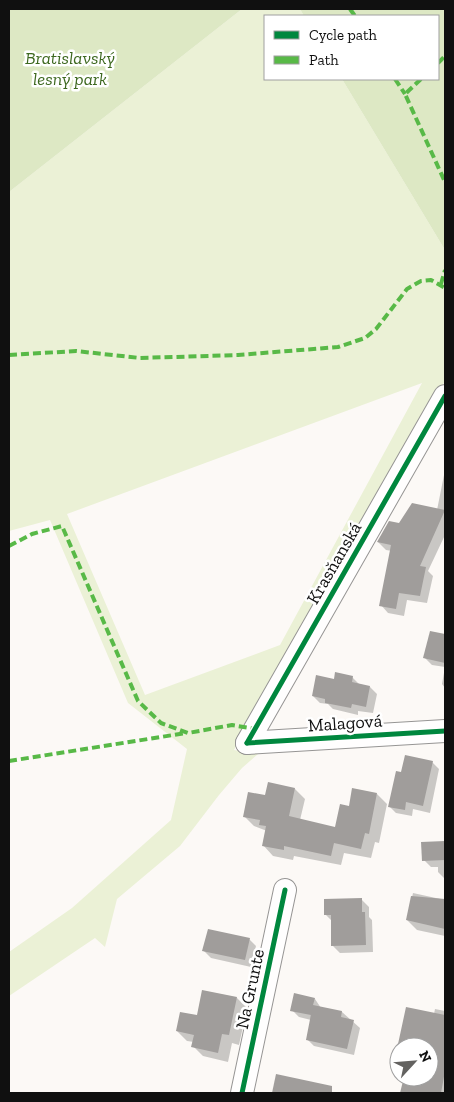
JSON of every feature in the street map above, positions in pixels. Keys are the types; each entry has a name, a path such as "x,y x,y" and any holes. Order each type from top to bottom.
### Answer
{"street":[{"name":"Krasňanská","path":"247,743 445,396"},
{"name":"Malagová","path":"247,743 445,731"},
{"name":"Na Grunte","path":"242,1093 285,890"}],"green space":[{"name":"Bratislavský lesný park","path":"9,9 242,9 9,192"},
{"path":"242,9 300,9 303,15 264,15 264,80 343,80 445,250 445,381 234,750 258,754 242,768 219,795 180,846 117,899 105,947 95,938 9,996 9,952 72,908 171,820 187,749 128,703 50,520 9,531 9,192","holes":["422,383 280,645 145,695 67,514"]},
{"path":"300,9 445,9 445,250 343,80 439,80 439,15 303,15"}],"building":[{"path":"412,503 445,510 420,566 426,567 420,596 399,593 396,609 379,606 391,545 377,542 389,521 399,523"},
{"path":"430,631 445,634 445,663 423,658"},
{"path":"335,672 353,676 352,682 370,686 366,707 352,704 351,708 325,703 325,699 312,696 316,675 334,679"},
{"path":"405,755 433,761 423,806 406,802 405,810 388,807 396,771 401,772"},
{"path":"268,782 295,788 289,816 335,827 340,804 349,806 352,788 377,793 369,834 365,833 361,849 334,843 331,856 284,846 284,850 262,846 266,826 259,825 260,820 243,817 248,792 265,795"},
{"path":"445,841 445,860 422,861 421,842"},
{"path":"411,896 445,899 445,929 406,920"},
{"path":"362,898 362,912 365,912 366,945 331,946 331,915 324,915 324,899"},
{"path":"208,929 250,938 245,960 202,951"},
{"path":"202,990 237,997 229,1035 222,1034 218,1053 191,1047 194,1035 176,1031 180,1012 197,1015"},
{"path":"294,993 315,998 313,1005 342,1011 341,1017 354,1020 347,1049 306,1040 311,1015 290,1011"},
{"path":"406,1007 445,1015 445,1071 441,1093 400,1093 402,1087 439,1087 439,1037 400,1037"},
{"path":"276,1074 332,1086 332,1093 272,1093"}],"marked path":[{"path":"350,9 354,15"},
{"path":"439,62 445,56"},
{"path":"396,80 405,94"},
{"path":"420,80 405,94 445,182"},
{"path":"441,284 445,270"},
{"path":"9,355 76,351 140,358 238,355 338,347 365,338 376,329 407,289 421,281 431,280 445,288"},
{"path":"9,546 32,534 62,526 138,701 161,723 188,733 232,725 255,729"},
{"path":"9,761 186,733"}],"cycle path":[{"path":"247,743 445,396"},
{"path":"247,743 445,731"},
{"path":"242,1093 285,890"}]}
